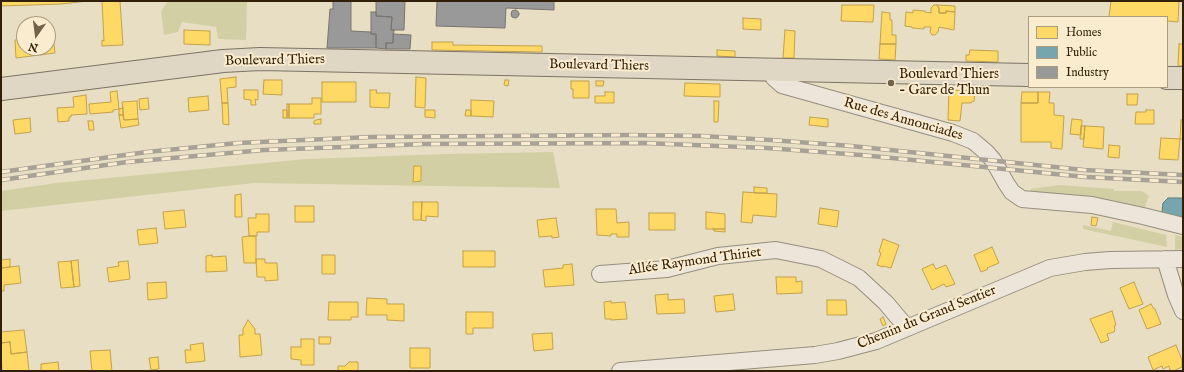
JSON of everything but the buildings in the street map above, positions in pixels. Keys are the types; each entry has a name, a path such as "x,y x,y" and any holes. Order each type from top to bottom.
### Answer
{"main road":[{"name":"Boulevard Thiers","path":"1,89 223,61 260,59 1028,75"},
{"path":"1168,78 1183,78"}],"street":[{"name":"Rue des Annonciades","path":"773,70 774,78 782,85 953,133 973,141 979,145 993,160 1012,192 1022,199 1092,206 1183,226"},
{"name":"Allée Raymond Thiriet","path":"600,274 667,269 718,256 776,250 821,259 859,278 886,303 907,328"},
{"name":"Chemin du Grand Sentier","path":"620,371 801,356 838,351 876,341 1050,268 1085,262 1110,260 1183,258"},
{"path":"1165,259 1176,295 1183,311"}],"shaded area":[{"path":"168,1 247,1 246,40 218,39 216,27 182,22 178,32 164,35 161,11"},
{"path":"553,152 560,188 254,183 1,211 1,191 56,183 306,159"},
{"path":"1059,185 1114,189 1114,191 1142,191 1149,196 1144,209 1031,192 1031,189"},
{"path":"1113,222 1166,235 1167,247 1083,229 1083,225 1111,231"},
{"path":"1175,235 1183,237 1183,249 1175,250"}],"railway":[{"path":"1,172 147,152 238,143 371,137 630,135 702,136 771,140 851,146 1084,170 1183,175"},
{"path":"1,180 127,162 264,150 424,144 644,143 767,148 861,155 1086,177 1183,182"}],"place":[{"name":"Boulevard Thiers - Gare de Thun","path":"891,83"}]}
